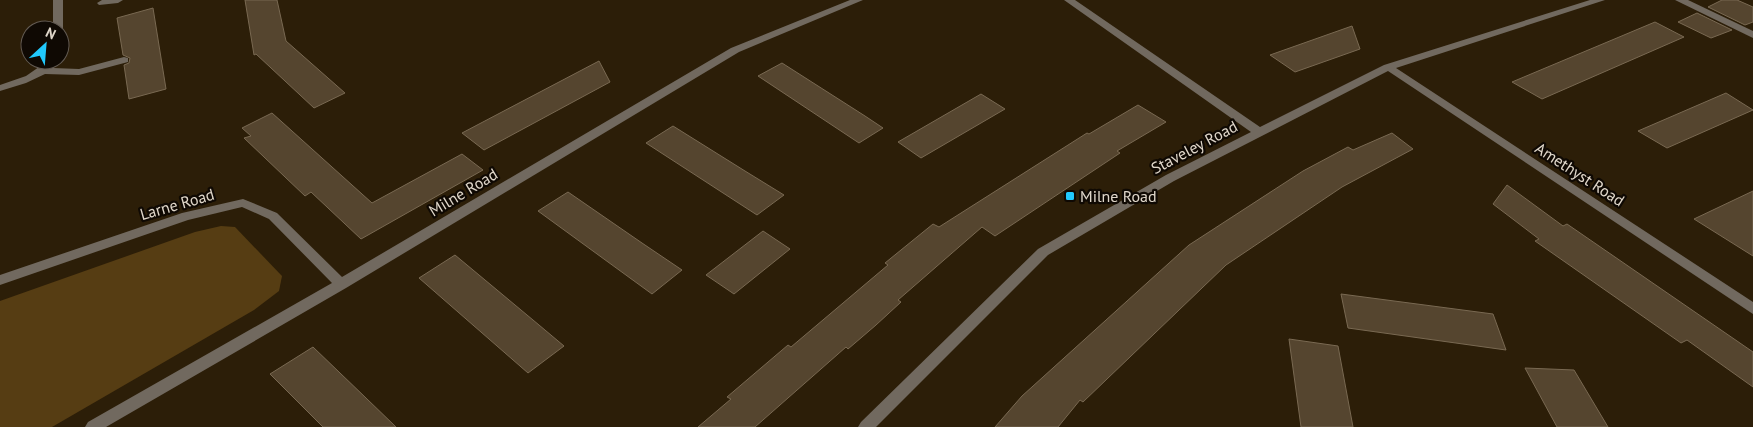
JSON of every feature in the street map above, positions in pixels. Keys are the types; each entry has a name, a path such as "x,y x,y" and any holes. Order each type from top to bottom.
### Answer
{"street":[{"path":"58,0 58,20"},
{"path":"102,4 118,0"},
{"name":"Milne Road","path":"93,427 341,284 735,50 858,0"},
{"path":"1069,0 1259,132"},
{"name":"Staveley Road","path":"866,427 1044,252 1170,178 1388,67 1600,0"},
{"path":"1680,0 1753,35"},
{"path":"0,88 17,84 45,71 79,72 124,60"},
{"name":"Amethyst Road","path":"1388,67 1753,309"},
{"name":"Larne Road","path":"0,280 186,216 243,203 273,216 341,284"}],"shaded area":[{"path":"221,226 235,227 282,276 279,291 254,310 52,427 0,427 0,301 195,232"}],"building":[{"path":"245,0 277,0 286,41 345,93 314,108 256,54 254,55"},
{"path":"1722,0 1737,0 1753,7 1753,22 1745,25 1708,7"},
{"path":"153,8 166,89 129,99 124,65 129,63 130,58 123,55 117,18"},
{"path":"1697,13 1732,30 1711,38 1678,22"},
{"path":"1655,22 1684,37 1542,99 1512,82"},
{"path":"1352,26 1360,49 1295,72 1270,55"},
{"path":"599,61 610,82 484,150 462,133"},
{"path":"782,63 883,128 859,143 758,76"},
{"path":"1726,93 1753,110 1667,148 1638,131"},
{"path":"981,94 1005,109 921,158 898,142"},
{"path":"1138,105 1166,122 1117,151 1120,153 995,236 982,227 898,300 901,302 876,325 848,349 846,347 755,427 698,427 731,399 727,397 788,345 791,347 888,265 885,263 933,224 939,227 1087,133 1089,134"},
{"path":"272,113 372,203 462,154 483,170 361,239 311,192 305,196 244,138 251,136 242,128"},
{"path":"673,126 784,195 757,215 646,143"},
{"path":"1392,133 1413,149 1342,187 1226,265 1083,402 1080,400 1058,427 995,427 1022,396 1189,245 1303,171 1348,147 1353,150"},
{"path":"1507,185 1563,226 1567,224 1753,352 1753,387 1687,340 1681,343 1535,241 1539,239 1493,204"},
{"path":"1753,191 1753,256 1694,219"},
{"path":"568,192 682,270 652,294 538,211"},
{"path":"763,231 790,249 734,294 706,275"},
{"path":"455,255 564,346 528,373 419,278"},
{"path":"1341,294 1493,314 1506,350 1348,328"},
{"path":"1289,339 1338,346 1353,427 1301,427"},
{"path":"313,347 396,427 323,427 270,374"},
{"path":"1525,368 1574,370 1608,427 1557,427"}],"place":[{"name":"Milne Road","path":"1070,196"}]}
